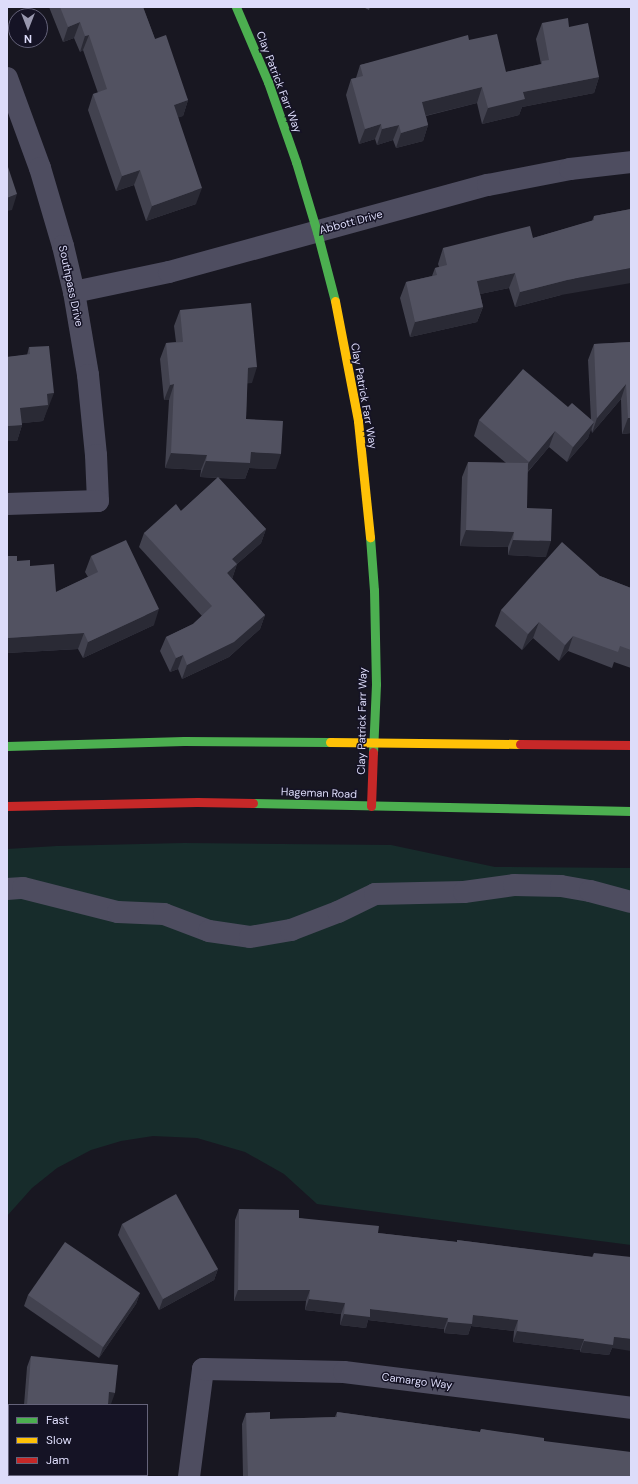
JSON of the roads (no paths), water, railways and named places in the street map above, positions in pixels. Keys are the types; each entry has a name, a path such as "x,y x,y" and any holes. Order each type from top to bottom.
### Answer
{"main road":[{"name":"Clay Patrick Farr Way","path":"236,7 268,82 296,162 317,232 338,314 356,413 368,505 374,590 375,743 371,806"},
{"path":"7,746 184,740 631,745"},
{"name":"Hageman Road","path":"7,806 197,802 631,811"}],"street":[{"name":"Southpass Drive","path":"7,78 40,168 63,246 74,292 88,375 96,455 98,501 7,504"},
{"name":"Abbott Drive","path":"74,292 169,272 488,185 570,169 631,162"},
{"path":"7,889 23,888 118,912 164,914 209,931 250,937 291,930 338,912 375,894 464,892 514,885 561,886 590,891 631,902"},
{"name":"Camargo Way","path":"189,1477 203,1369 344,1372 631,1408"}]}
